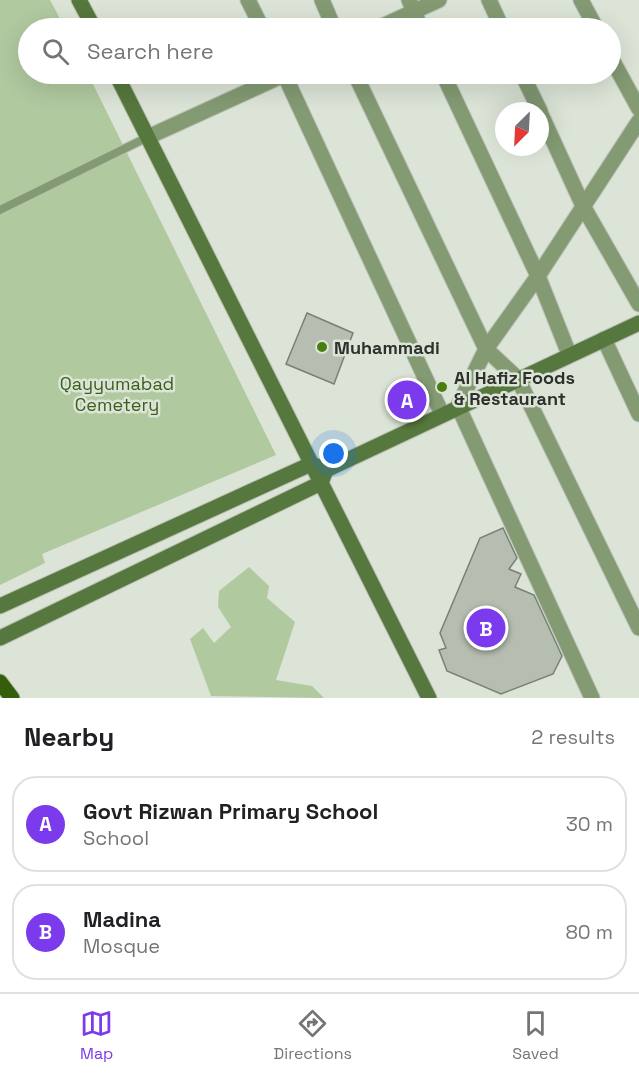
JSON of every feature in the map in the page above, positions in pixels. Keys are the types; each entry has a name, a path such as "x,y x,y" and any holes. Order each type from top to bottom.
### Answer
{"main road":[{"path":"0,682 12,698"}],"street":[{"path":"79,0 89,18"},
{"path":"248,0 257,18"},
{"path":"322,0 330,18"},
{"path":"393,18 411,6 439,0"},
{"path":"489,0 497,18"},
{"path":"581,0 591,18"},
{"path":"621,76 639,109"},
{"path":"121,84 319,472 429,698"},
{"path":"148,137 263,84"},
{"path":"290,84 442,414"},
{"path":"360,84 486,349 518,379 639,628"},
{"path":"447,84 538,276 569,354"},
{"path":"527,84 535,102"},
{"path":"458,406 486,349 538,276 639,121"},
{"path":"549,132 583,206 639,303"},
{"path":"0,638 319,472 639,323"},
{"path":"604,339 639,414"},
{"path":"458,406 592,698"},
{"path":"0,606 319,472"}],"lane":[{"path":"0,210 148,137"}],"green space":[{"name":"Qayyumabad Cemetery","path":"0,0 50,0 60,18 18,18 18,84 93,84 276,455 42,554 45,563 0,585"},
{"path":"249,567 269,586 267,598 295,622 276,680 312,686 324,698 211,696 190,639 203,628 214,643 231,627 218,607 219,591"}],"building":[{"path":"307,313 353,333 334,384 286,364"},
{"path":"503,528 517,558 509,569 521,574 515,587 534,595 562,656 553,674 501,694 447,671 439,650 446,648 440,633 480,538"}],"place":[{"name":"Muhammadi","path":"322,347"},
{"name":"Al Hafiz Foods & Restaurant","path":"442,387"},
{"name":"Govt Rizwan Primary School","path":"407,400"},
{"name":"Madina","path":"486,628"}]}
